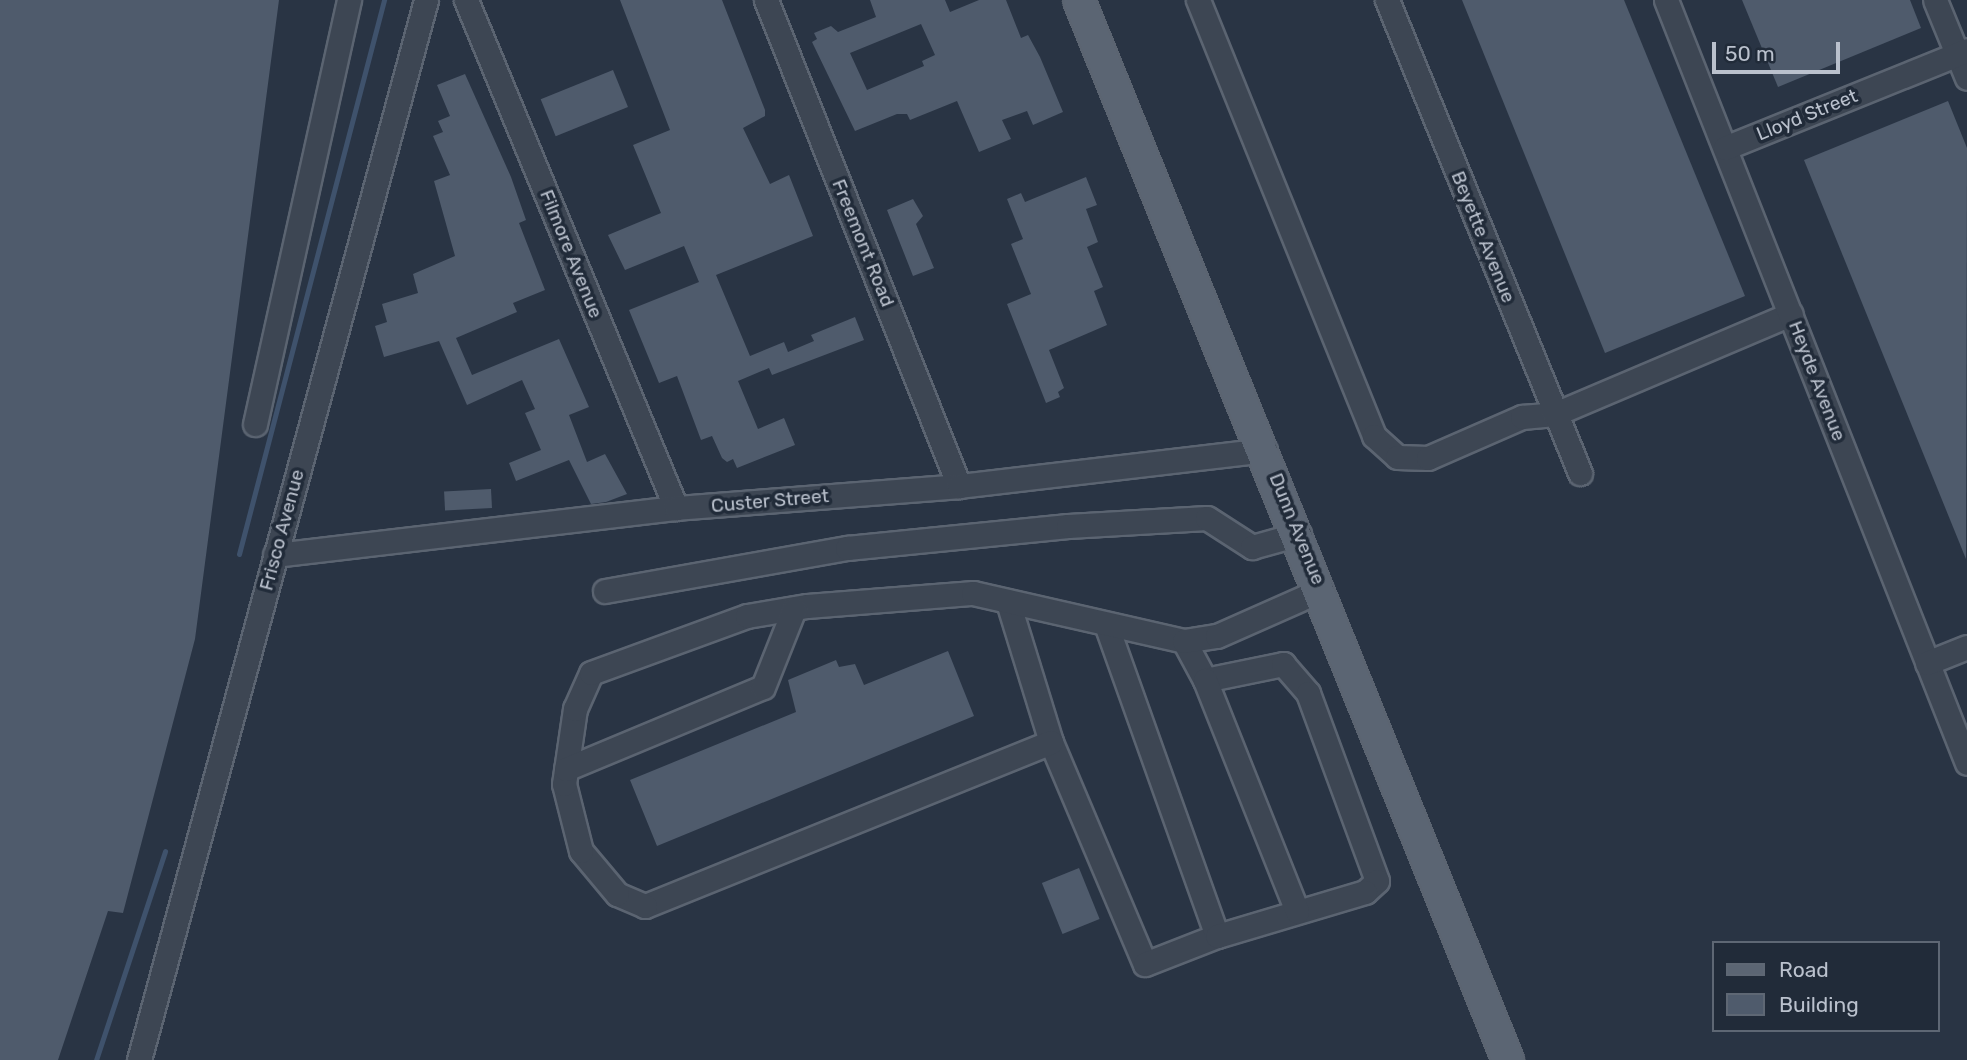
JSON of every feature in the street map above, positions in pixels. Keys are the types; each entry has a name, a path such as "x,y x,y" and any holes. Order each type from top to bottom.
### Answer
{"main road":[{"name":"Dunn Avenue","path":"1079,0 1299,534 1508,1060"}],"street":[{"path":"255,424 349,0"},
{"name":"Frisco Avenue","path":"139,1060 426,0"},
{"name":"Filmore Avenue","path":"466,0 676,508"},
{"name":"Freemont Road","path":"766,0 959,486"},
{"path":"1198,0 1374,436 1397,457 1428,458 1522,417 1555,414 1791,314"},
{"name":"Beyette Avenue","path":"1387,0 1580,473"},
{"name":"Heyde Avenue","path":"1666,0 1967,763"},
{"path":"1935,0 1962,52 1967,78"},
{"name":"Lloyd Street","path":"1725,148 1962,52"},
{"name":"Custer Street","path":"275,555 676,508 959,486 1265,450"},
{"path":"605,592 847,548 1068,526 1207,518 1252,547 1299,534"},
{"path":"1051,742 645,906 617,894 581,851 564,784 575,709 591,673 747,616 794,608 957,593 1009,602 1107,627 1184,641 1217,636 1321,590"},
{"path":"1009,602 1051,742 1145,964 1217,936 1365,891 1377,881 1308,693 1283,664 1205,680"},
{"path":"566,769 763,687 794,608"},
{"path":"1107,627 1217,936"},
{"path":"1184,641 1205,680 1297,911"},
{"path":"1927,663 1967,647"}],"building":[{"path":"0,0 279,0 195,639 123,913 108,911 58,1060 0,1060"},
{"path":"620,0 722,0 765,110 765,116 743,128 770,184 789,175 813,236 716,275 750,356 784,342 788,352 814,341 811,335 855,317 864,340 772,375 769,368 738,381 758,429 784,418 795,445 737,468 733,459 727,462 722,458 712,436 701,440 677,376 659,383 629,310 699,282 684,246 625,270 608,235 661,213 633,145 670,130"},
{"path":"870,0 945,0 950,12 979,0 1006,0 1021,38 1028,35 1040,57 1063,112 1033,125 1027,111 1002,120 1011,139 979,152 957,101 910,120 907,114 897,114 855,131 812,42 817,39 814,33 831,26 838,32 876,17","holes":["921,24 935,55 922,61 924,66 867,90 850,53"]},
{"path":"1462,0 1624,0 1745,296 1605,353"},
{"path":"1742,0 1910,0 1921,28 1778,87"},
{"path":"613,70 628,107 556,136 541,99"},
{"path":"465,74 511,177 526,220 519,223 545,290 513,303 517,312 456,338 472,375 559,339 589,407 569,415 587,462 605,454 627,494 606,502 591,504 569,460 516,481 509,463 541,450 525,413 535,409 522,380 467,405 439,341 384,357 375,326 387,322 382,304 418,293 413,274 455,256 434,181 450,175 433,136 443,132 438,121 450,116 437,85"},
{"path":"1948,101 1967,148 1966,559 1804,160"},
{"path":"1086,177 1097,205 1086,209 1098,242 1087,247 1103,287 1094,291 1107,325 1049,350 1064,388 1058,392 1060,397 1046,403 1007,304 1031,294 1011,244 1023,239 1007,199 1021,193 1025,202"},
{"path":"913,199 923,216 916,224 934,268 913,276 887,210"},
{"path":"491,489 492,508 445,510 444,491"},
{"path":"948,651 974,716 657,846 630,780 796,712 788,680 836,660 839,667 855,664 864,685"},
{"path":"1079,868 1100,919 1063,934 1042,883"}],"waterway":[{"path":"239,554 384,0"},
{"path":"96,1060 165,851"}]}
